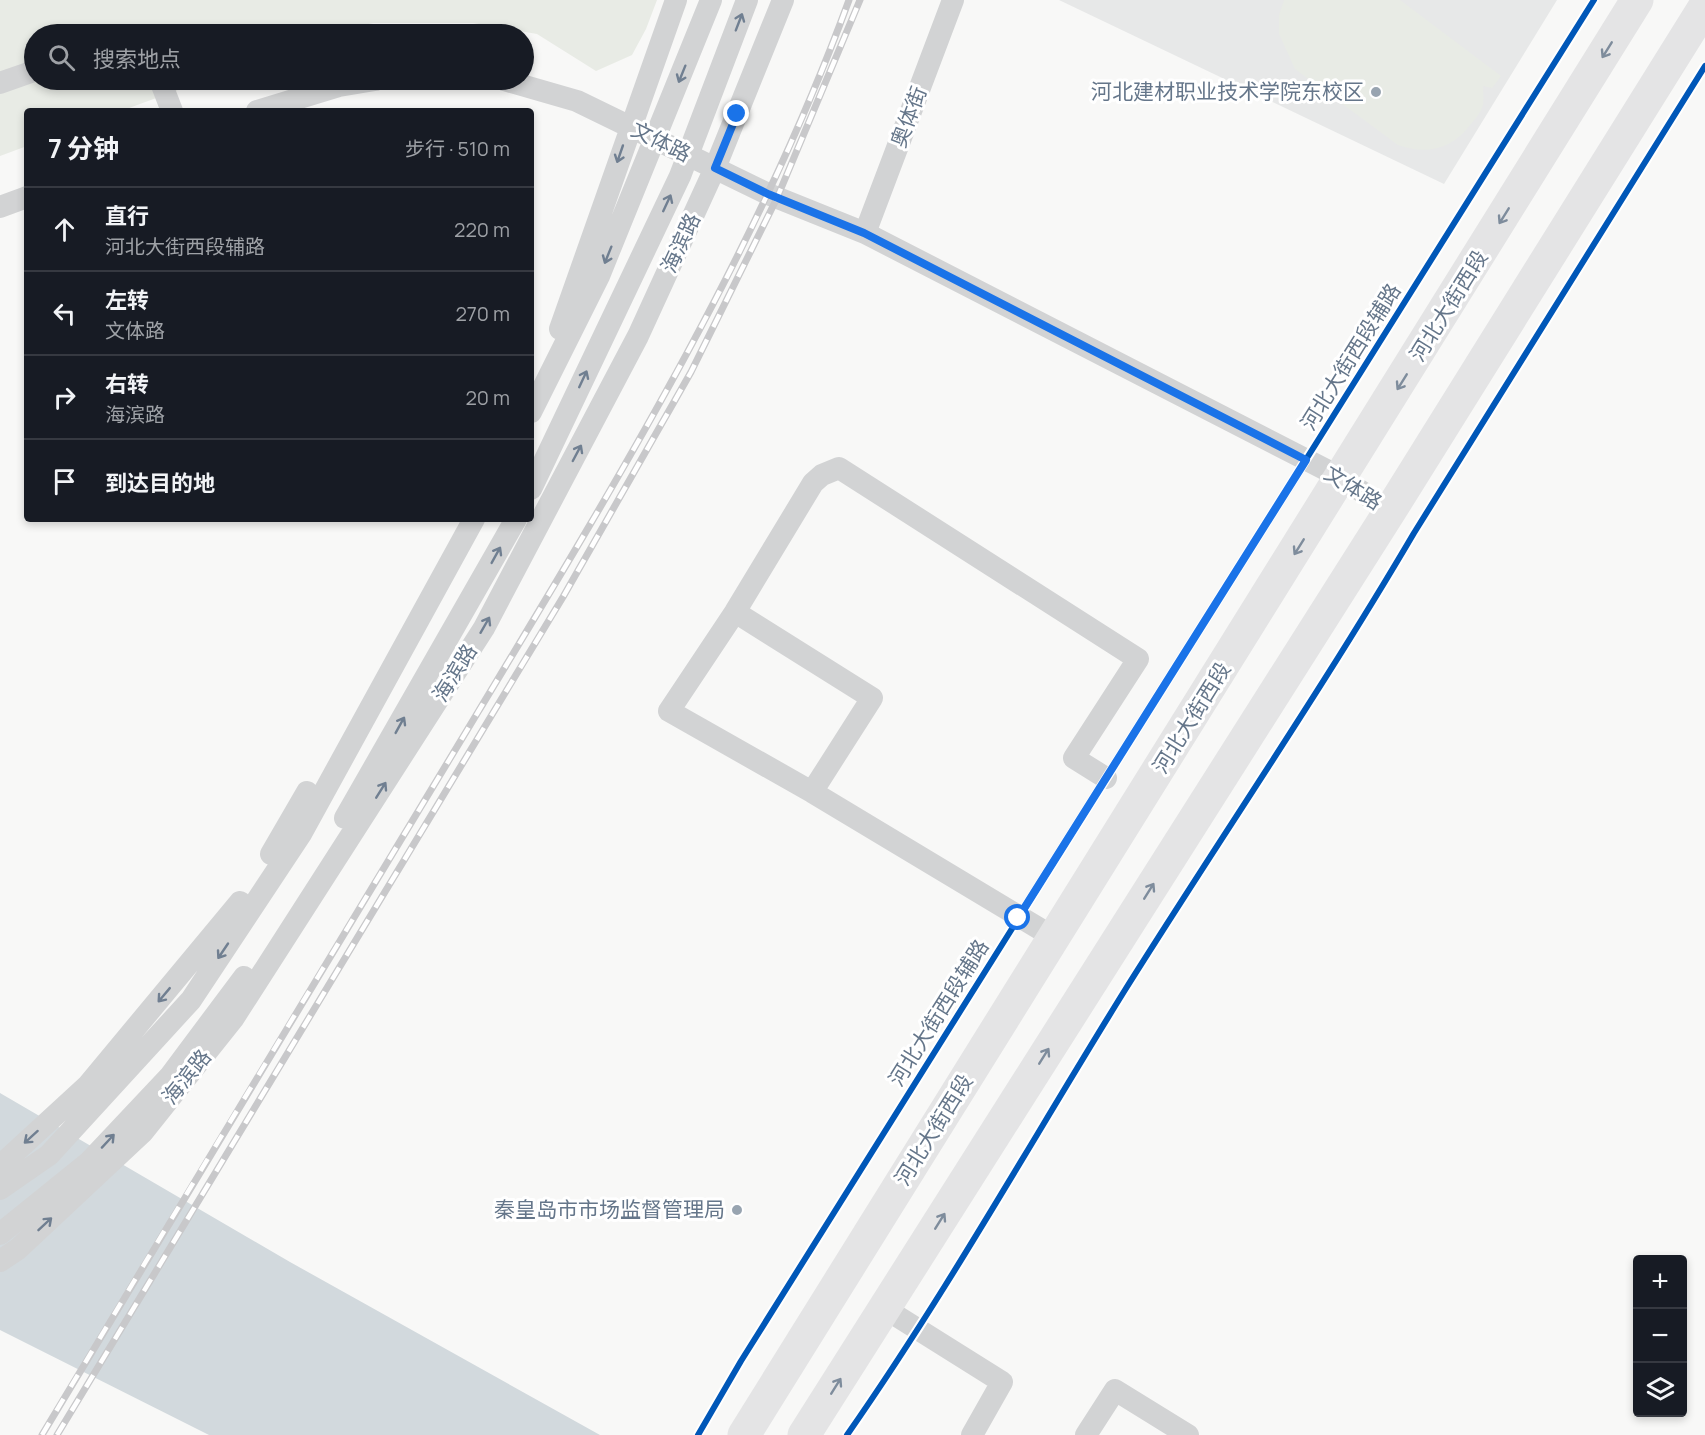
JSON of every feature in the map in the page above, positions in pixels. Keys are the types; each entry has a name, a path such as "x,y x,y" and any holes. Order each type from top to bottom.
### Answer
{"highway":[{"name":"河北大街西段","path":"744,1435 1342,478 1637,0"},
{"path":"804,1435 1390,511 1705,6"}],"street":[{"path":"534,380 556,339 629,126 676,0"},
{"path":"534,406 599,276 711,0"},
{"name":"海滨路","path":"534,483 680,176 747,0"},
{"name":"海滨路","path":"0,1261 18,1249 142,1132 233,1020 484,628 638,336 715,168 783,0"},
{"name":"奥体街","path":"864,233 953,0"},
{"path":"0,83 24,75"},
{"name":"文体路","path":"534,89 578,101 768,194 864,233 1342,478 1390,511"},
{"path":"164,90 171,108"},
{"path":"267,108 326,90"},
{"path":"0,207 24,198"},
{"path":"1055,938 812,792 669,711 735,612 813,483 822,475 839,468 1138,658 1074,758 1106,778"},
{"path":"0,1166 88,1085 250,891 422,592 459,522"},
{"path":"0,1189 49,1155 190,1000 301,834 472,522"},
{"name":"海滨路","path":"0,1234 89,1162 170,1076 280,929 514,522"},
{"path":"735,612 872,698 812,792"},
{"path":"885,1308 1002,1383 972,1435"},
{"path":"1086,1435 1115,1390 1188,1435"}],"shaded area":[{"path":"0,0 657,0 646,29 632,55 596,71 534,33 534,24 24,24 24,90 178,90 129,108 24,108 24,147 0,156"},
{"name":"河北建材职业技术学院东校区","path":"1059,0 1557,0 1444,184"},
{"path":"1284,0 1400,0 1501,76 1492,88 1483,86 1481,110 1455,140 1428,150 1398,145 1295,69 1279,34 1279,15"},
{"path":"0,1093 290,1262 600,1435 209,1435 0,1330"}],"railway":[{"path":"42,1435 632,453 728,276 772,185 812,94 849,0"},
{"path":"57,1435 563,597 691,372 777,198 860,0"}],"cycle path":[{"name":"河北大街西段辅路","path":"698,1435 741,1361 1594,0"},
{"path":"847,1435 920,1326 1125,990 1344,648 1705,66"}],"place":[{"name":"河北建材职业技术学院东校区","path":"1376,92"},
{"name":"秦皇岛市市场监督管理局","path":"737,1210"}],"route":[{"path":"737,114 715,168 768,194 864,233 1306,460 1018,918"}]}
